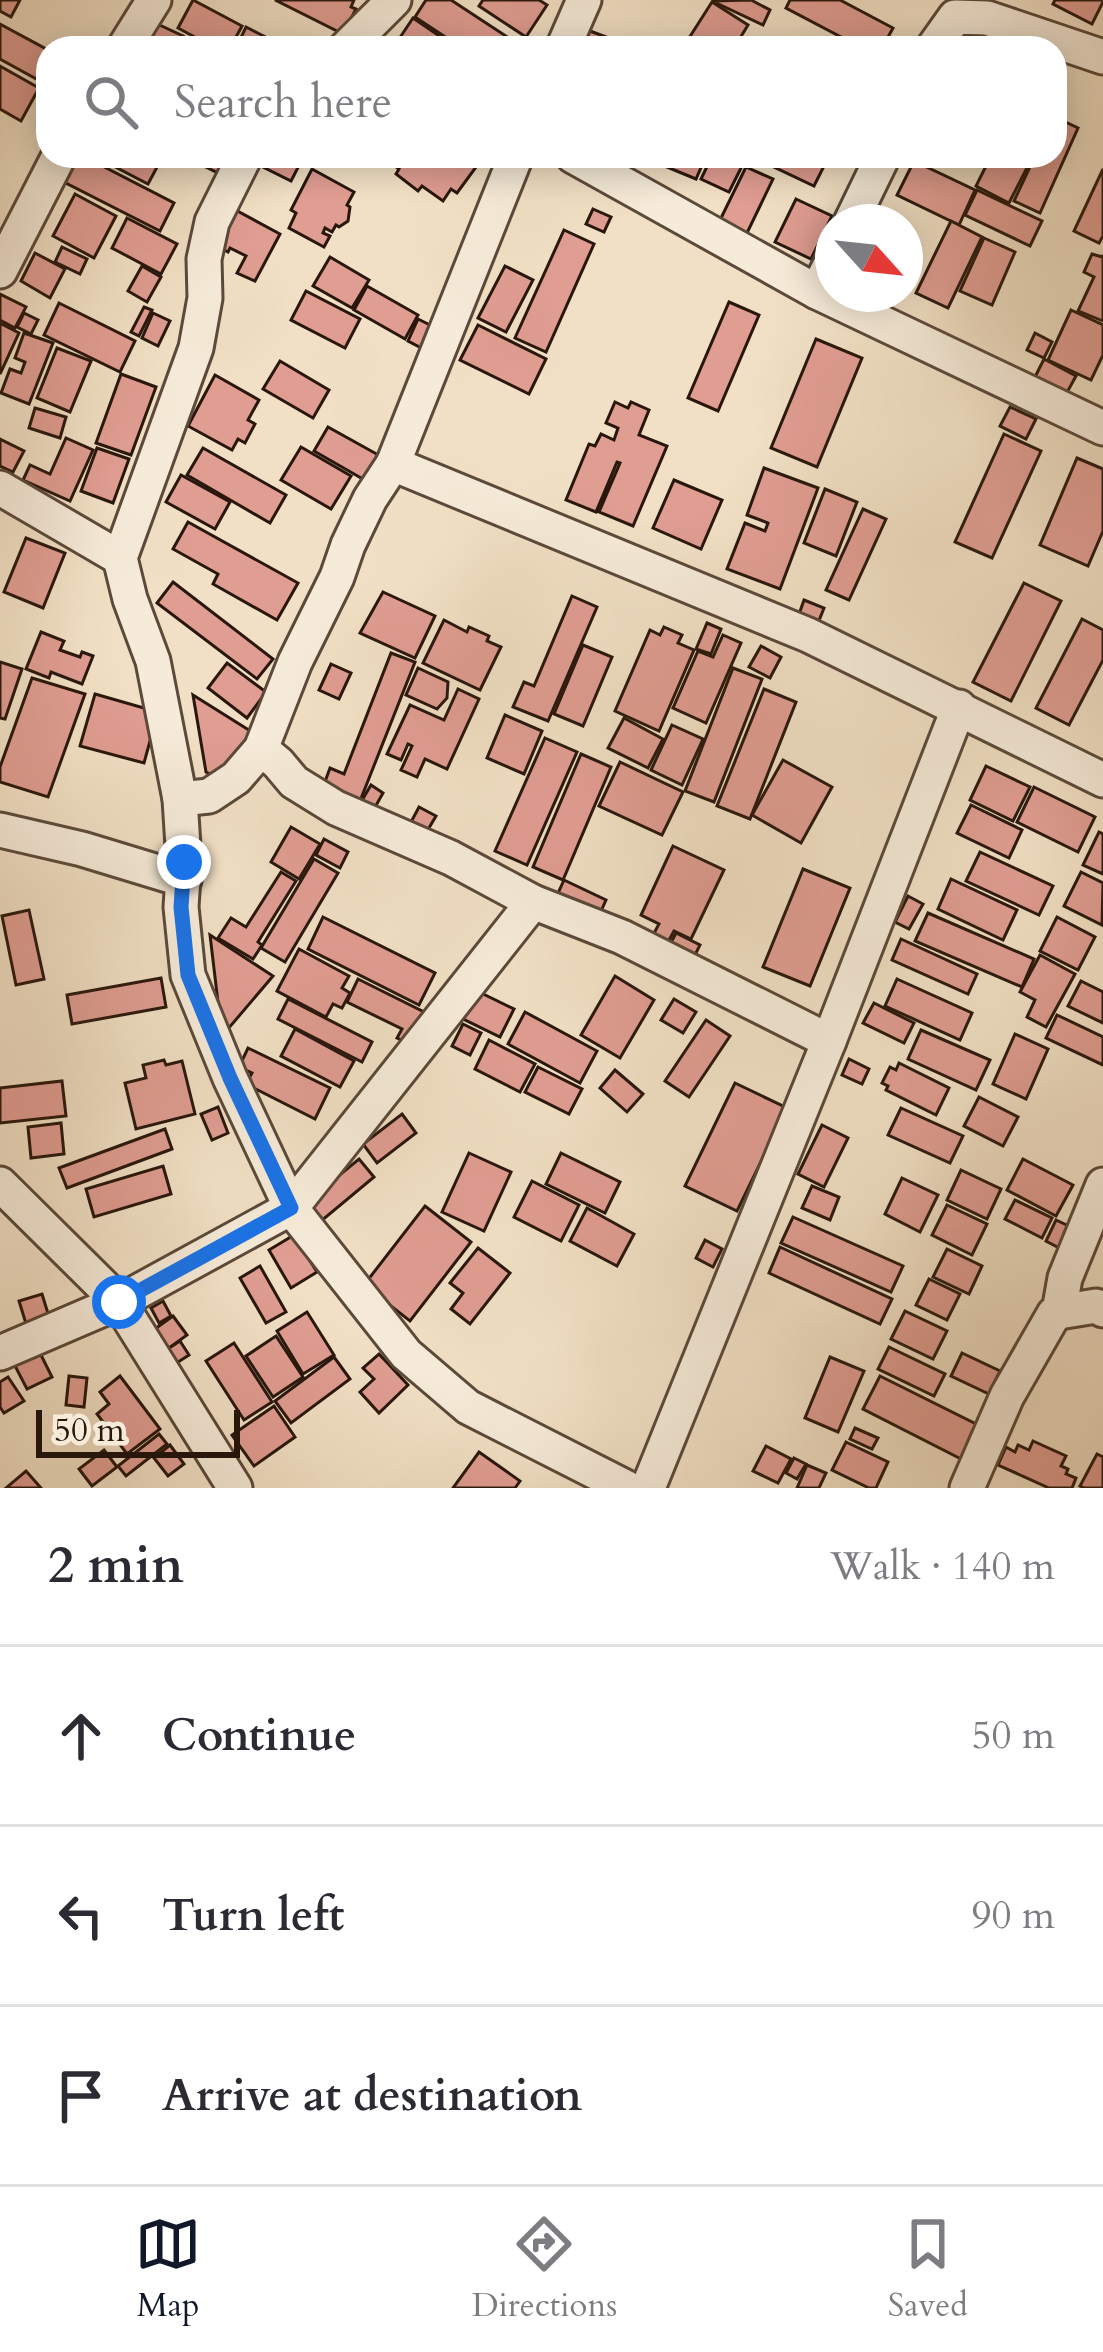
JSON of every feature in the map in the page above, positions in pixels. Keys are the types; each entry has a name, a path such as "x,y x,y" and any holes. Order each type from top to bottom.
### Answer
{"street":[{"path":"132,36 154,0"},
{"path":"358,36 394,0"},
{"path":"568,36 584,0"},
{"path":"941,36 955,17 987,18 1039,36"},
{"path":"1067,46 1103,58"},
{"path":"0,271 52,168"},
{"path":"239,168 212,222 196,348 120,558 152,662 180,800 182,931 188,975 291,1208 406,1354 468,1407 627,1488"},
{"path":"180,800 209,796 236,778 261,749 362,514 393,464 511,168"},
{"path":"595,168 815,291"},
{"path":"860,204 877,168"},
{"path":"859,312 1103,428"},
{"path":"393,464 808,635 1103,780"},
{"path":"0,488 120,558"},
{"path":"648,1488 959,707"},
{"path":"261,749 294,782 336,808 451,858 533,902 622,937 829,1041"},
{"path":"0,830 184,880"},
{"path":"0,1353 119,1302 291,1208 533,902"},
{"path":"0,1184 119,1302 235,1488"},
{"path":"1059,1312 1064,1278 1103,1185"},
{"path":"967,1488 1007,1396 1054,1314 1096,1306 1103,1310"}],"building":[{"path":"0,0 20,0 11,17 0,11"},
{"path":"193,0 242,26 237,36 193,36 178,28"},
{"path":"275,0 354,0 351,7 356,9 343,34"},
{"path":"426,0 451,0 506,36 444,36 415,17"},
{"path":"483,0 539,0 547,5 527,36 479,6"},
{"path":"751,0 770,10 763,25 712,1"},
{"path":"790,0 840,0 893,28 889,36 839,36 786,8"},
{"path":"1055,0 1103,2 1092,24 1053,4"},
{"path":"712,2 748,25 741,36 690,36"},
{"path":"413,18 439,36 401,36"},
{"path":"151,21 183,36 144,36"},
{"path":"0,24 36,44 36,79 0,59"},
{"path":"246,27 264,36 242,36"},
{"path":"0,66 36,86 36,94 21,121 0,109"},
{"path":"1067,123 1078,128 1067,153"},
{"path":"66,168 106,168 174,203 160,231 60,180"},
{"path":"117,168 157,168 148,184"},
{"path":"208,168 236,168 230,179"},
{"path":"265,168 298,168 291,181"},
{"path":"475,168 457,193 451,189 443,201 422,186 418,191 396,174 399,169"},
{"path":"669,168 701,168 696,179"},
{"path":"706,168 741,168 729,192 701,179"},
{"path":"746,168 773,179 747,233 720,220"},
{"path":"776,168 823,168 814,186"},
{"path":"910,168 929,168 975,190 959,225 897,195"},
{"path":"985,168 1027,168 1009,203 976,186"},
{"path":"1029,168 1060,168 1040,213 1014,201"},
{"path":"312,169 354,192 347,205 348,221 332,232 325,228 323,233 330,236 324,247 289,228 296,213 291,210"},
{"path":"1103,169 1103,236 1099,243 1074,231"},
{"path":"977,190 1042,221 1030,246 965,215"},
{"path":"75,194 116,216 94,258 53,236"},
{"path":"796,199 815,208 811,259 775,242"},
{"path":"230,207 280,234 255,281 237,273 246,256 211,243"},
{"path":"593,209 611,217 604,232 586,224"},
{"path":"127,218 177,244 161,274 112,248"},
{"path":"951,221 982,237 948,308 923,296 923,279"},
{"path":"564,230 594,244 546,352 515,338"},
{"path":"984,238 1015,252 992,305 960,291"},
{"path":"62,247 87,259 80,274 55,262"},
{"path":"35,253 65,269 50,298 21,281"},
{"path":"1092,254 1103,255 1103,321 1078,311 1094,277 1084,272"},
{"path":"330,257 369,280 352,308 313,286"},
{"path":"142,266 161,277 147,302 128,291"},
{"path":"505,266 533,280 506,332 478,318"},
{"path":"367,286 418,315 405,339 354,310"},
{"path":"306,291 360,319 345,348 291,320"},
{"path":"0,294 26,307 15,328 0,320"},
{"path":"729,302 759,315 718,411 688,398"},
{"path":"59,303 135,341 120,372 44,335"},
{"path":"144,307 152,310 139,336 131,332"},
{"path":"1071,310 1103,325 1103,355 1091,380 1048,360"},
{"path":"24,313 38,320 31,334 17,327"},
{"path":"153,313 170,321 158,346 142,338"},
{"path":"418,319 442,331 431,353 408,341"},
{"path":"0,323 19,333 0,374"},
{"path":"478,325 546,359 529,394 460,360"},
{"path":"24,333 53,343 29,404 1,393 10,369 21,373 25,362 15,358"},
{"path":"1035,333 1052,342 1044,358 1027,350"},
{"path":"816,339 862,358 817,467 771,448"},
{"path":"57,348 91,361 70,412 37,398"},
{"path":"1044,359 1076,376 1065,396 1034,379"},
{"path":"280,361 329,390 313,418 263,389"},
{"path":"121,374 156,387 131,455 96,443"},
{"path":"215,375 259,400 248,420 255,424 245,443 238,439 232,450 188,426"},
{"path":"615,402 628,408 631,402 649,410 639,435 667,446 633,526 599,512 620,463 596,512 566,500 589,444 595,446 601,434 614,440 618,428 606,423"},
{"path":"1010,407 1036,419 1026,439 1000,426"},
{"path":"35,408 66,417 60,438 29,428"},
{"path":"328,427 382,457 368,482 314,451"},
{"path":"1004,434 1041,451 992,558 955,542"},
{"path":"66,438 93,450 70,501 23,480 30,465 50,474"},
{"path":"0,439 24,451 13,472 0,466"},
{"path":"301,447 351,476 331,509 281,480"},
{"path":"97,448 129,459 113,503 81,491"},
{"path":"203,448 286,495 270,523 187,475"},
{"path":"1077,458 1103,469 1103,531 1088,566 1040,545"},
{"path":"764,468 818,488 780,589 727,569 745,523 765,531 768,523 747,515"},
{"path":"181,475 230,502 215,529 166,502"},
{"path":"674,480 722,500 701,549 653,528"},
{"path":"825,489 857,502 836,556 804,543"},
{"path":"863,509 886,519 849,600 826,590"},
{"path":"188,522 298,583 277,620 213,584 218,574 173,549"},
{"path":"26,538 65,553 43,608 4,592"},
{"path":"173,582 273,659 257,679 157,603"},
{"path":"1024,583 1061,601 1011,701 973,682"},
{"path":"383,592 435,616 415,658 360,633"},
{"path":"572,596 597,607 548,721 513,707 524,682 534,686"},
{"path":"804,600 824,608 816,628 797,620"},
{"path":"1082,619 1103,630 1103,660 1069,725 1036,708"},
{"path":"444,620 467,632 469,627 489,636 487,641 501,647 480,690 423,663"},
{"path":"707,623 721,629 711,654 696,649"},
{"path":"664,627 682,635 678,643 694,650 659,731 615,711 650,630 660,635"},
{"path":"41,632 64,641 60,650 93,656 82,684 26,669"},
{"path":"723,635 741,643 706,723 673,708 698,651 713,657"},
{"path":"583,645 612,657 583,726 554,714"},
{"path":"761,646 781,657 770,678 749,667"},
{"path":"391,653 415,662 360,801 323,787 330,768 344,774"},
{"path":"0,662 22,669 5,719 0,718"},
{"path":"227,663 266,692 247,718 208,688"},
{"path":"331,664 351,673 339,699 319,690"},
{"path":"418,668 448,682 447,698 437,709 406,695"},
{"path":"733,668 762,679 714,802 685,791"},
{"path":"32,678 85,694 48,797 0,782 0,767"},
{"path":"458,689 479,699 447,769 425,759 417,777 401,770 412,746 408,744 401,760 387,754 410,705 444,720"},
{"path":"764,689 796,702 750,819 717,806"},
{"path":"95,694 158,712 144,763 80,746"},
{"path":"193,695 252,732 226,782 206,772"},
{"path":"505,715 542,731 524,774 487,758"},
{"path":"624,718 663,739 648,768 608,748"},
{"path":"672,725 703,739 682,785 651,770"},
{"path":"545,738 577,752 527,865 495,851"},
{"path":"581,754 611,767 563,880 533,867"},
{"path":"783,760 832,787 801,843 752,815"},
{"path":"620,762 683,792 662,835 599,806"},
{"path":"986,766 1030,787 1013,821 970,800"},
{"path":"371,785 383,793 374,809 361,802"},
{"path":"1034,787 1095,817 1078,852 1017,822"},
{"path":"971,805 1022,830 1009,858 957,833"},
{"path":"419,807 436,816 426,833 410,824"},
{"path":"291,827 320,844 299,879 271,862"},
{"path":"1099,832 1103,834 1103,874 1083,865"},
{"path":"324,839 348,852 340,868 316,855"},
{"path":"673,846 724,870 691,939 674,931 668,942 653,935 659,924 641,915"},
{"path":"980,852 1053,886 1039,915 966,881"},
{"path":"314,859 338,873 285,962 261,948"},
{"path":"803,869 850,888 810,986 763,967"},
{"path":"281,872 296,881 258,942 262,945 253,959 218,938 231,918 246,927"},
{"path":"1081,872 1103,883 1102,925 1064,906"},
{"path":"951,879 1017,910 1003,940 938,909"},
{"path":"564,880 606,900 597,920 555,900"},
{"path":"908,896 923,904 909,929 895,922"},
{"path":"29,910 44,979 16,985 2,916"},
{"path":"928,913 1034,959 1022,987 915,941"},
{"path":"323,917 435,973 419,1005 308,949"},
{"path":"1057,917 1095,937 1078,970 1040,951"},
{"path":"676,933 700,945 691,963 667,950"},
{"path":"210,935 273,976 222,1036"},
{"path":"901,939 977,974 968,994 892,960"},
{"path":"299,949 349,976 342,988 350,993 342,1008 333,1004 326,1017 277,991"},
{"path":"1040,955 1075,974 1046,1027 1027,1017 1035,1000 1020,992"},
{"path":"615,976 654,1000 620,1058 581,1035"},
{"path":"161,978 166,1007 72,1024 67,995"},
{"path":"358,979 430,1015 415,1046 397,1038 402,1029 347,1002"},
{"path":"897,979 972,1013 960,1040 885,1006"},
{"path":"1081,981 1103,992 1103,1023 1068,1006"},
{"path":"473,989 514,1009 500,1037 459,1017"},
{"path":"288,999 372,1042 362,1062 278,1019"},
{"path":"674,999 696,1012 683,1033 661,1020"},
{"path":"874,1003 914,1023 904,1043 863,1023"},
{"path":"525,1012 597,1051 580,1083 508,1044"},
{"path":"1057,1015 1103,1037 1103,1065 1046,1038"},
{"path":"706,1020 730,1036 689,1097 665,1081"},
{"path":"463,1024 481,1033 470,1055 452,1046"},
{"path":"295,1029 354,1061 340,1087 281,1056"},
{"path":"921,1030 990,1060 976,1090 908,1059"},
{"path":"1015,1034 1048,1049 1026,1099 993,1084"},
{"path":"489,1040 535,1064 520,1092 475,1069"},
{"path":"248,1048 330,1088 315,1119 246,1084 252,1073 239,1067"},
{"path":"849,1059 869,1069 862,1084 842,1075"},
{"path":"164,1060 166,1065 182,1061 195,1114 136,1129 125,1083 146,1078 143,1065"},
{"path":"899,1063 949,1088 936,1115 886,1090 888,1086 882,1083 890,1067 896,1070"},
{"path":"538,1067 582,1089 569,1114 525,1092"},
{"path":"615,1070 643,1094 627,1112 600,1088"},
{"path":"62,1081 66,1116 0,1123 0,1088"},
{"path":"735,1083 787,1108 737,1211 685,1186"},
{"path":"979,1097 1018,1117 1003,1146 964,1126"},
{"path":"218,1107 228,1133 212,1140 201,1114"},
{"path":"901,1108 963,1136 950,1163 888,1135"},
{"path":"402,1114 416,1133 377,1163 363,1144"},
{"path":"61,1123 64,1154 31,1158 28,1127"},
{"path":"822,1125 848,1138 824,1187 798,1174"},
{"path":"165,1129 172,1149 67,1188 59,1168"},
{"path":"469,1153 511,1172 484,1231 442,1212"},
{"path":"561,1153 620,1182 605,1213 546,1184"},
{"path":"359,1159 374,1177 320,1222 304,1204"},
{"path":"1023,1159 1073,1185 1056,1216 1007,1190"},
{"path":"163,1166 171,1194 94,1217 86,1189"},
{"path":"961,1170 1001,1189 987,1219 947,1200"},
{"path":"902,1178 938,1195 920,1232 885,1214"},
{"path":"532,1181 579,1205 561,1241 514,1217"},
{"path":"812,1186 839,1197 830,1220 802,1208"},
{"path":"1015,1200 1052,1218 1042,1238 1005,1219"},
{"path":"947,1205 987,1224 972,1255 932,1235"},
{"path":"425,1206 471,1242 410,1321 364,1285"},
{"path":"587,1208 634,1234 617,1266 570,1241"},
{"path":"793,1217 903,1266 891,1292 781,1243"},
{"path":"1056,1220 1073,1228 1063,1250 1046,1241"},
{"path":"294,1235 317,1272 291,1288 269,1250"},
{"path":"705,1240 722,1249 713,1267 696,1258"},
{"path":"780,1247 892,1299 880,1324 769,1273"},
{"path":"478,1248 510,1273 470,1324 451,1309 463,1293 450,1283"},
{"path":"947,1249 982,1266 969,1294 933,1277"},
{"path":"260,1266 286,1312 266,1323 240,1278"},
{"path":"929,1279 960,1294 947,1320 916,1305"},
{"path":"42,1294 50,1320 27,1327 19,1301"},
{"path":"163,1301 171,1316 159,1323 151,1308"},
{"path":"905,1311 947,1331 933,1359 891,1339"},
{"path":"307,1312 334,1355 303,1374 277,1331"},
{"path":"173,1316 187,1335 165,1351 152,1331"},
{"path":"276,1336 303,1377 273,1397 246,1356"},
{"path":"180,1341 189,1355 175,1364 166,1350"},
{"path":"234,1343 272,1402 244,1420 206,1361"},
{"path":"889,1347 945,1374 934,1396 878,1369"},
{"path":"39,1351 52,1377 27,1389 14,1364"},
{"path":"962,1353 1000,1371 989,1394 951,1376"},
{"path":"379,1354 408,1385 379,1413 360,1392 374,1379 363,1368"},
{"path":"334,1357 350,1379 291,1423 275,1401"},
{"path":"830,1357 864,1371 838,1432 805,1418"},
{"path":"69,1376 87,1378 84,1407 66,1405"},
{"path":"120,1376 160,1429 127,1454 97,1414 109,1404 100,1392"},
{"path":"880,1376 988,1430 971,1464 863,1409"},
{"path":"8,1377 24,1401 4,1413 0,1382"},
{"path":"274,1406 295,1437 254,1466 232,1435"},
{"path":"855,1428 878,1438 872,1449 850,1439"},
{"path":"159,1434 167,1444 126,1476 118,1466"},
{"path":"1033,1441 1066,1456 1061,1466 1076,1478 1072,1488 1049,1488 998,1465 1006,1447 1015,1452 1018,1445 1029,1450"},
{"path":"846,1442 888,1462 876,1488 832,1470"},
{"path":"170,1445 184,1464 168,1476 154,1458"},
{"path":"766,1446 791,1459 778,1483 753,1471"},
{"path":"104,1450 117,1467 92,1486 79,1469"},
{"path":"479,1452 520,1481 515,1488 453,1488"},
{"path":"1097,1454 1103,1457 1103,1488 1084,1488 1080,1486"},
{"path":"794,1458 806,1464 797,1479 786,1473"},
{"path":"807,1465 826,1473 819,1488 797,1488"},
{"path":"26,1471 41,1488 6,1488"}],"route":[{"path":"119,1302 291,1208 188,975 181,907 184,862"}]}
